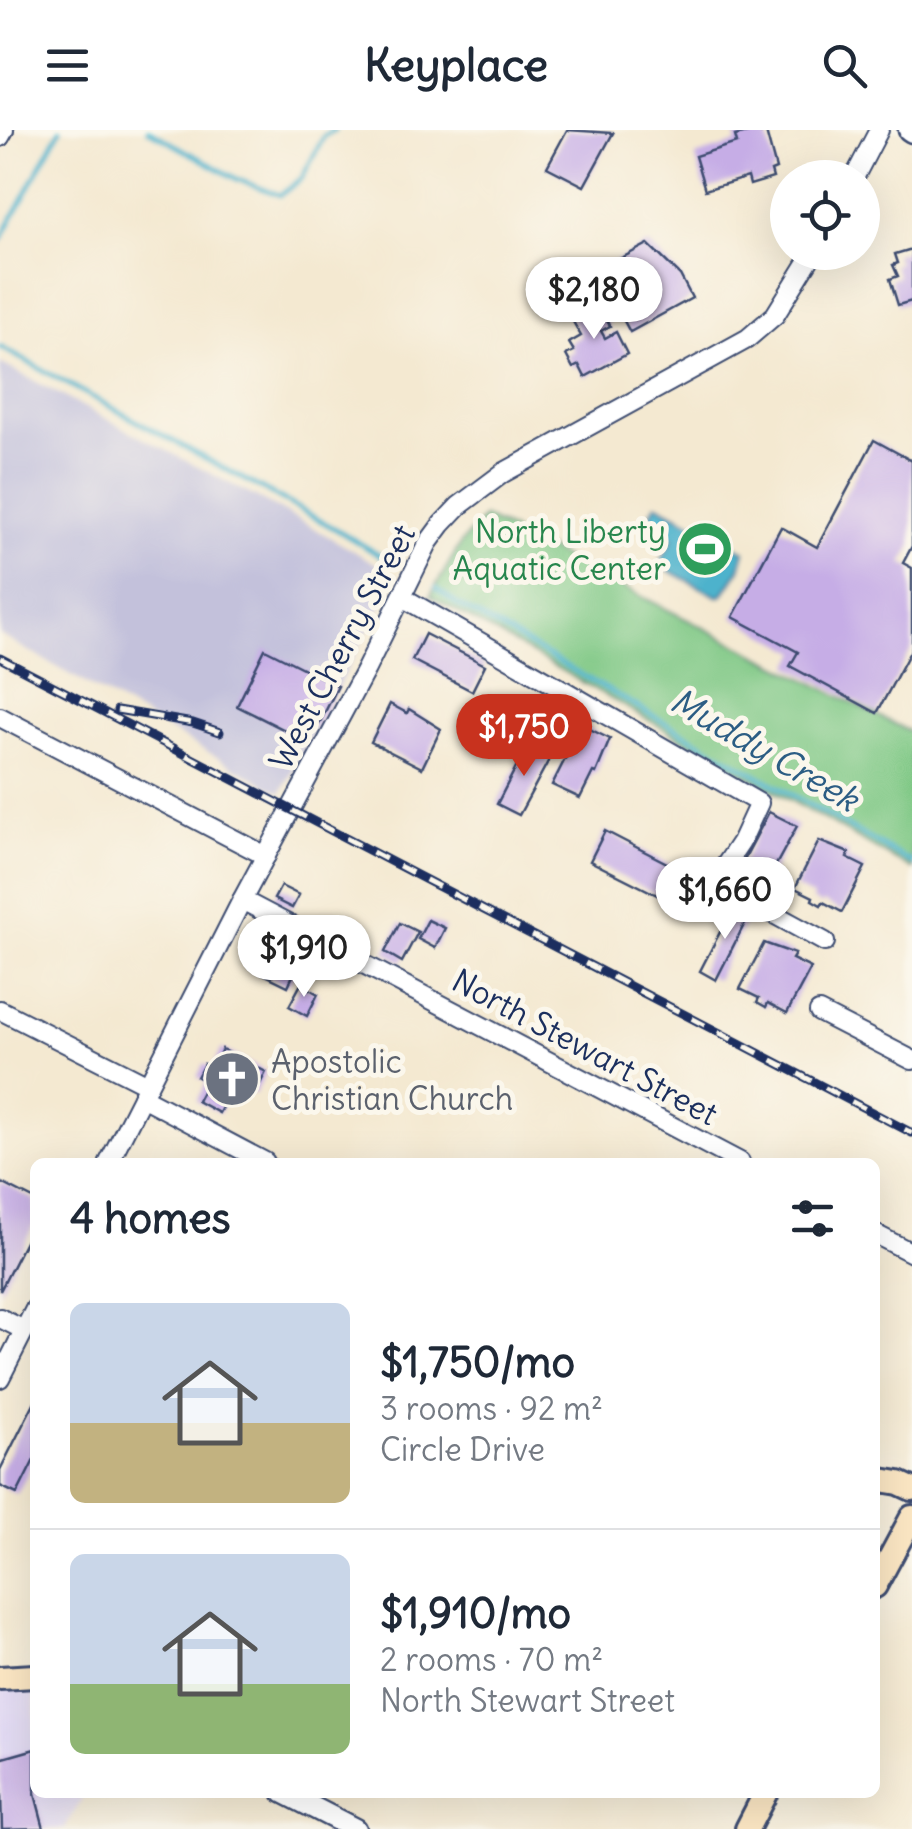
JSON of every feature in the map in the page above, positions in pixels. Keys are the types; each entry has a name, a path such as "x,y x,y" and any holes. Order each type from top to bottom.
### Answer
{"main road":[{"path":"880,1480 899,1482 912,1489"},
{"path":"880,1577 912,1517"},
{"path":"0,1678 30,1676"},
{"path":"747,1829 763,1798"}],"street":[{"path":"0,137 4,130"},
{"path":"864,160 880,130"},
{"name":"West Cherry Street","path":"111,1158 428,544 459,506 503,473 748,339 775,315 803,270"},
{"path":"402,597 758,803 722,872 728,889 824,942"},
{"path":"1,719 266,856"},
{"name":"North Stewart Street","path":"242,900 732,1158"},
{"path":"0,1010 258,1158"},
{"path":"818,1012 912,1060"},
{"path":"880,1237 912,1253"},
{"path":"0,1318 30,1321"},
{"path":"0,1378 30,1323"},
{"path":"295,1798 355,1829"}],"shaded area":[{"path":"0,363 305,523 397,576 281,793 0,635"},
{"path":"0,1687 30,1687 30,1798 82,1798 65,1829 0,1829"}],"green space":[{"path":"484,517 912,733 912,869 430,596 461,543"}],"water":[{"name":"North Liberty Aquatic Center","path":"656,504 745,551 740,569 722,596 659,565 673,538 646,523"}],"building":[{"path":"567,130 613,133 584,186 547,167"},
{"path":"766,132 774,160 770,160 770,179 750,185 748,177 705,190 695,156 737,143 735,136"},
{"path":"648,244 680,275 692,298 630,332 597,271"},
{"path":"912,249 912,301 898,305 890,279 898,276 893,265 898,263 895,254"},
{"path":"597,303 610,326 601,331 605,338 616,332 627,354 585,377 579,365 573,368 566,355 574,351 569,343 581,336 571,318"},
{"path":"874,440 912,461 912,546 903,563 912,568 912,648 877,713 790,666 798,652 733,617 781,527 817,547"},
{"path":"425,634 485,665 472,691 412,660"},
{"path":"265,649 338,686 317,728 307,723 299,737 237,706"},
{"path":"390,704 407,713 409,709 441,729 422,768 371,742"},
{"path":"559,714 610,739 580,798 552,785 571,747 549,736"},
{"path":"528,744 551,756 519,815 497,804"},
{"path":"769,812 797,826 764,887 737,873"},
{"path":"605,831 690,875 675,904 590,861"},
{"path":"819,841 849,853 847,858 865,867 842,912 823,902 821,905 795,888"},
{"path":"281,886 299,895 292,908 274,899"},
{"path":"734,905 750,913 716,980 700,971"},
{"path":"428,920 445,928 435,948 418,939"},
{"path":"400,923 418,932 402,962 385,952"},
{"path":"764,943 795,954 792,959 811,968 787,1013 768,1003 766,1007 757,1002 759,998 740,989"},
{"path":"257,949 296,969 288,986 249,967"},
{"path":"301,984 318,994 307,1016 289,1006"},
{"name":"Apostolic Christian Church","path":"222,1049 266,1072 255,1094 235,1083 219,1113 197,1101 207,1082 197,1077 204,1064 212,1068"},
{"path":"0,1182 30,1197 30,1232 0,1291"},
{"path":"30,1411 30,1468 17,1494 0,1486 0,1470"},
{"path":"30,1750 30,1798 36,1798 44,1828 2,1829 0,1759"}],"waterway":[{"path":"0,241 60,130"},
{"path":"148,130 239,180 280,195 302,178 324,136 334,130"},
{"name":"Muddy Creek","path":"0,347 391,562"},
{"name":"Muddy Creek","path":"436,588 455,603 912,863"}],"railway":[{"path":"0,658 912,1133"},
{"path":"117,710 193,723 220,732"}],"place":[{"name":"North Liberty Aquatic Center","path":"705,549"},
{"name":"Apostolic Christian Church","path":"232,1079"}]}
